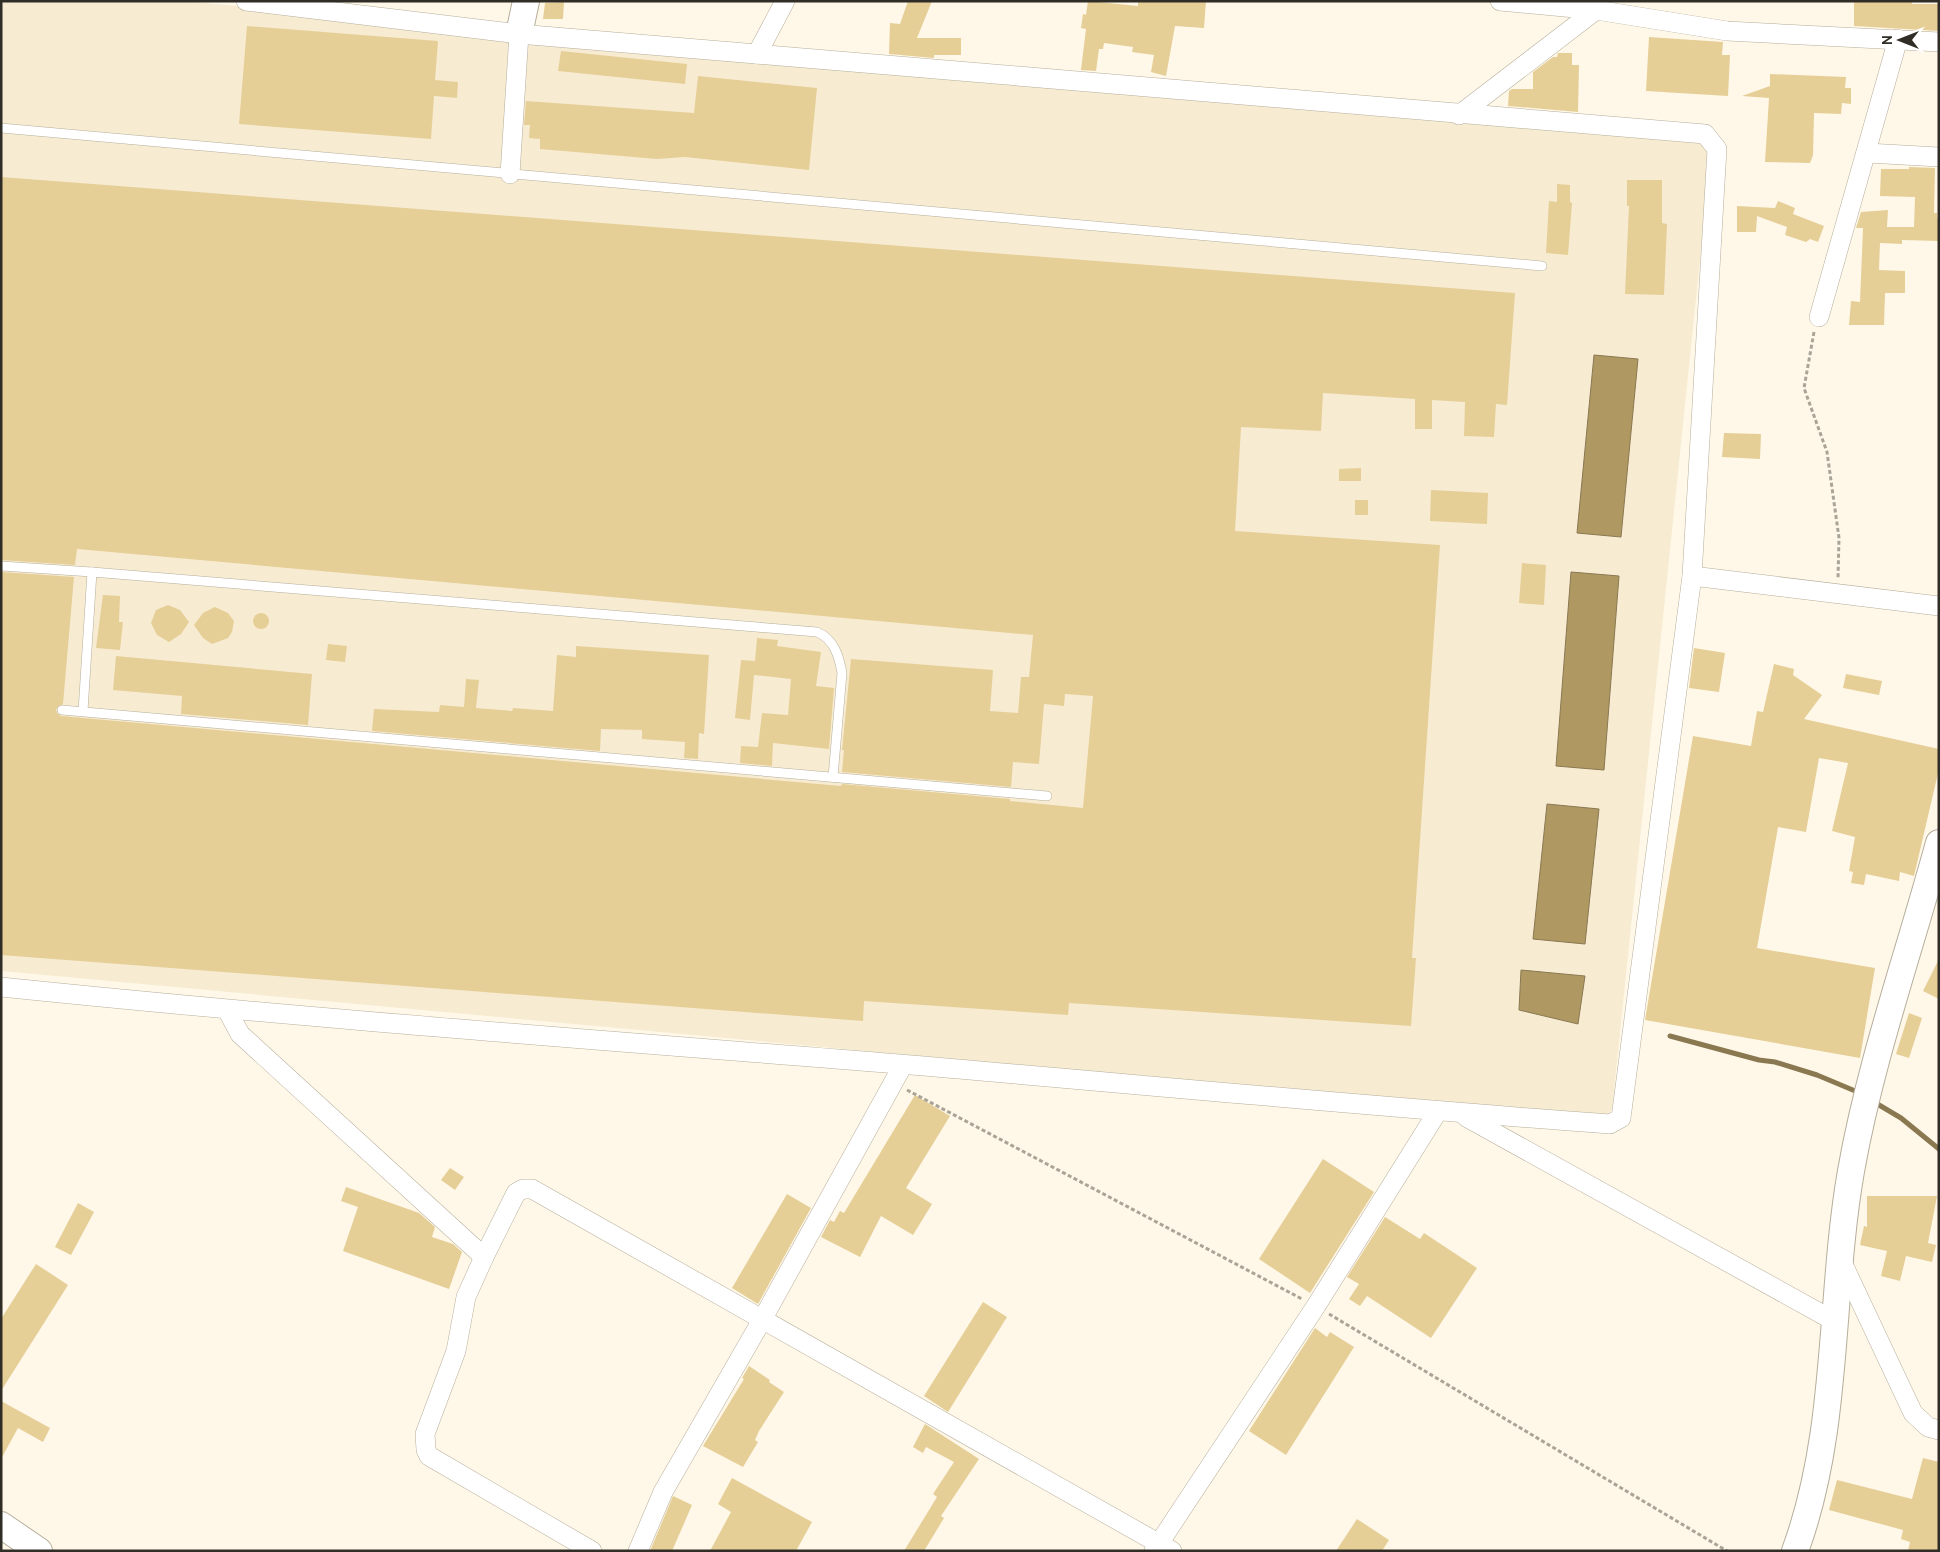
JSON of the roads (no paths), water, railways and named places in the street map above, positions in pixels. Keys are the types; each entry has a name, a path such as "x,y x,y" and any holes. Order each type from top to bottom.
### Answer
{"street":[{"path":"1,987 227,1010 1460,1113 1610,1124 1621,1118 1692,576 1717,149 1705,134 1459,115 519,34 246,1"},
{"path":"510,174 519,34 526,1"},
{"path":"757,54 785,1"},
{"path":"1500,1 1597,6 1728,31 1939,42"},
{"path":"1459,115 1597,6"},
{"path":"1819,317 1898,39"},
{"path":"1867,153 1939,157"},
{"path":"1692,576 1939,606"},
{"path":"1795,1551 1803,1529 1828,1409 1851,1172 1866,1097 1934,882 1939,843"},
{"path":"227,1010 240,1034 484,1257"},
{"path":"638,1551 663,1492 762,1320 903,1065"},
{"path":"592,1551 429,1456 426,1450 425,1434 456,1351 466,1296 516,1193 523,1189 532,1189 1162,1548 1438,1111"},
{"path":"1460,1113 1836,1322"},
{"path":"1841,1260 1913,1412 1928,1427 1939,1430"},
{"path":"1,1525 39,1551"}],"lane":[{"path":"1,128 1542,266"},
{"path":"1,566 817,632 832,644 839,659 842,673 833,777"},
{"path":"83,711 92,572"},
{"path":"62,710 1047,796"}],"waterway":[{"path":"1670,1036 1759,1060 1775,1062 1817,1075 1860,1093"},
{"path":"1874,1102 1901,1118 1939,1149"}]}
